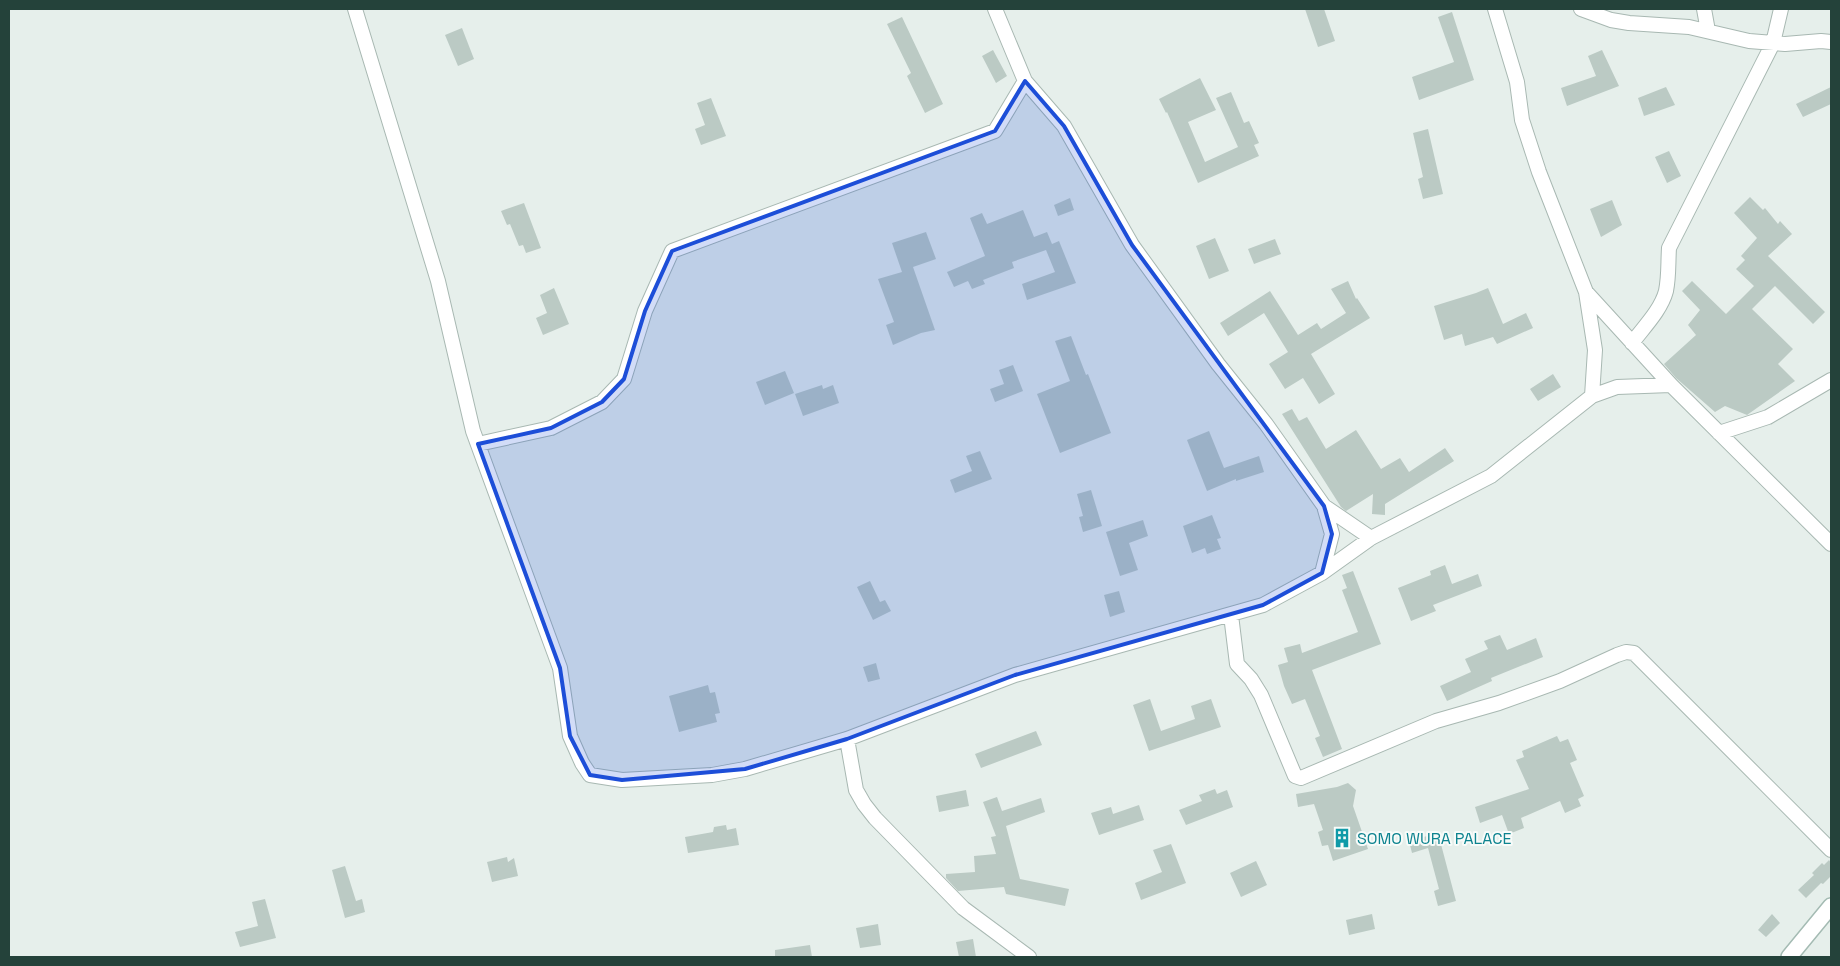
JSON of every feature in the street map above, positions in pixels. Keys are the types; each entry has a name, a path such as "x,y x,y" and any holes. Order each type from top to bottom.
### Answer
{"street":[{"path":"355,9 438,281 473,430 560,668 570,736 582,764 590,775 622,780 712,775 746,769 847,739 1015,676 1263,606 1322,573 1371,538 1491,476 1592,396 1617,387 1671,385"},
{"path":"995,9 1025,81 1064,126 1132,245 1218,364 1266,424 1324,506 1332,534 1322,573"},
{"path":"1495,9 1517,82 1522,120 1539,172 1586,292 1595,350 1592,396"},
{"path":"1580,9 1611,20 1629,23 1684,26 1749,41 1785,44 1831,42"},
{"path":"1704,9 1708,31"},
{"path":"1632,343 1654,315 1665,293 1669,270 1669,248 1773,43 1781,9"},
{"path":"478,444 551,428 602,402 624,379 645,311 672,251 995,131 1025,81"},
{"path":"1586,292 1671,385 1831,544"},
{"path":"1719,432 1768,417 1831,380"},
{"path":"1324,506 1371,538"},
{"path":"1231,615 1238,664 1251,679 1261,695 1295,776 1301,778 1436,721 1499,703 1560,681 1617,655 1626,652 1634,653 1831,850"},
{"path":"847,739 856,790 875,818 962,908 1029,957"},
{"path":"1789,957 1831,906"}],"highlighted area":[{"path":"1025,81 1064,126 1132,245 1324,506 1332,534 1322,573 1263,605 1015,675 847,739 745,769 622,780 590,775 570,736 560,668 478,444 551,428 602,402 624,379 645,311 672,251 995,131"}],"building":[{"path":"1305,9 1324,9 1335,41 1318,47"},
{"path":"1452,12 1474,80 1419,100 1412,77 1454,62 1438,17"},
{"path":"902,17 943,104 925,113 907,76 911,73 887,24"},
{"path":"462,28 474,59 458,66 445,35"},
{"path":"993,50 1007,76 996,83 982,56"},
{"path":"1602,50 1619,86 1567,106 1561,88 1596,76 1588,56"},
{"path":"1200,78 1216,110 1188,122 1205,162 1238,147 1216,98 1231,92 1244,123 1249,121 1259,143 1254,145 1259,156 1198,183 1167,112 1159,99"},
{"path":"1666,87 1675,105 1644,116 1638,98"},
{"path":"1831,87 1831,104 1803,117 1796,104"},
{"path":"711,98 726,136 701,145 695,129 705,125 697,103"},
{"path":"1428,129 1443,194 1423,199 1418,179 1423,177 1413,133"},
{"path":"1669,151 1681,176 1667,183 1655,157"},
{"path":"1750,197 1763,210 1765,208 1778,224 1780,221 1792,234 1768,256 1825,312 1813,324 1775,286 1752,309 1793,349 1778,364 1795,381 1747,415 1725,406 1715,412 1676,378 1664,364 1696,335 1688,325 1700,310 1682,291 1692,281 1726,314 1754,286 1736,269 1745,260 1741,256 1757,238 1734,213"},
{"path":"1070,198 1074,210 1058,216 1054,205"},
{"path":"1612,200 1622,225 1601,237 1590,209"},
{"path":"524,203 541,248 526,253 523,245 519,246 510,224 507,225 501,211"},
{"path":"1023,210 1034,237 1047,232 1052,244 1059,241 1076,283 1027,300 1022,284 1055,272 1046,250 1012,262 1014,268 983,280 985,284 972,289 968,281 954,287 947,272 985,256 970,218 982,213 987,224"},
{"path":"926,232 936,259 913,267 935,330 921,333 893,345 886,325 894,322 878,279 902,272 892,243"},
{"path":"1215,238 1229,271 1209,279 1196,246"},
{"path":"1275,239 1281,254 1254,264 1248,249"},
{"path":"1348,281 1356,299 1370,318 1311,354 1335,394 1319,404 1303,378 1285,389 1269,364 1288,352 1264,313 1228,336 1220,323 1270,291 1298,335 1317,323 1321,329 1346,313 1331,289"},
{"path":"554,288 569,324 543,335 536,318 547,313 540,295"},
{"path":"1488,288 1503,324 1526,313 1533,328 1497,344 1493,337 1465,346 1462,334 1444,340 1434,306"},
{"path":"1071,336 1111,433 1060,453 1037,394 1070,381 1055,341"},
{"path":"1013,365 1023,391 995,402 990,389 1004,384 999,370"},
{"path":"785,371 794,393 765,405 756,382"},
{"path":"1553,374 1561,387 1538,401 1530,389"},
{"path":"822,385 823,389 833,385 839,403 803,416 795,394"},
{"path":"1292,409 1299,421 1307,417 1326,449 1356,430 1381,469 1400,458 1409,472 1445,448 1454,461 1385,504 1385,515 1372,514 1373,494 1346,511 1341,507 1282,414"},
{"path":"1209,431 1224,468 1259,456 1264,472 1236,481 1236,479 1207,491 1187,440"},
{"path":"980,451 992,479 955,493 950,480 972,471 966,456"},
{"path":"1091,490 1102,526 1083,532 1079,517 1083,516 1077,494"},
{"path":"1212,515 1221,538 1217,539 1221,549 1207,554 1205,548 1192,553 1183,526"},
{"path":"1143,520 1148,536 1129,543 1138,570 1120,576 1106,532"},
{"path":"1445,565 1452,584 1478,574 1482,586 1433,605 1436,611 1411,621 1398,588 1431,575 1430,571"},
{"path":"1353,571 1381,644 1312,670 1342,749 1323,757 1315,738 1320,736 1305,699 1292,704 1278,665 1288,662 1284,648 1300,644 1302,653 1358,632 1342,590 1347,588 1342,575"},
{"path":"870,581 880,602 885,600 891,611 873,620 857,587"},
{"path":"1119,591 1125,612 1110,617 1104,595"},
{"path":"1500,635 1507,650 1536,638 1543,657 1491,678 1492,681 1447,701 1440,686 1471,672 1465,659 1488,649 1484,641"},
{"path":"876,663 880,679 868,682 863,667"},
{"path":"708,685 710,693 715,692 720,713 715,714 717,722 679,732 669,696"},
{"path":"1150,699 1161,731 1195,719 1191,706 1211,699 1221,727 1149,751 1133,705"},
{"path":"1036,731 1042,745 981,768 975,754"},
{"path":"1557,736 1560,742 1568,739 1577,760 1570,763 1584,796 1578,799 1581,806 1565,813 1560,801 1521,818 1524,828 1509,834 1502,815 1480,823 1475,807 1529,789 1516,760 1524,757 1522,751"},
{"path":"1348,783 1356,790 1353,806 1368,849 1333,861 1328,845 1322,846 1318,832 1323,830 1314,804 1298,807 1296,794 1337,787"},
{"path":"1215,789 1217,794 1227,790 1233,807 1186,825 1179,810 1202,801 1199,795"},
{"path":"966,790 969,806 939,812 936,796"},
{"path":"997,797 1002,811 1041,798 1045,812 1006,826 1020,879 1069,889 1065,906 1006,894 1004,887 958,891 946,878 946,874 975,872 974,856 996,854 991,837 996,836 983,802"},
{"path":"1139,805 1144,820 1099,835 1091,813 1111,807 1113,814"},
{"path":"726,825 727,830 736,828 739,845 688,853 685,837 713,832 714,827"},
{"path":"1438,833 1456,901 1438,906 1434,891 1439,889 1428,848 1412,853 1409,841"},
{"path":"1171,844 1186,883 1141,900 1135,883 1162,872 1153,850"},
{"path":"507,857 508,862 514,858 518,876 492,882 487,862"},
{"path":"1829,860 1831,863 1831,876 1806,898 1798,890 1814,875 1812,873 1822,863 1824,865"},
{"path":"1256,861 1267,885 1241,897 1230,873"},
{"path":"345,866 356,901 362,899 365,912 345,918 332,870"},
{"path":"265,899 276,938 240,947 235,932 258,926 252,902"},
{"path":"1372,914 1375,929 1349,935 1346,920"},
{"path":"1772,914 1780,923 1766,937 1758,930"},
{"path":"878,924 881,945 860,948 856,928"},
{"path":"973,939 976,957 959,957 956,942"},
{"path":"810,945 812,957 775,957 775,950"}],"place":[{"name":"SOMO WURA PALACE","path":"1342,838"}]}
